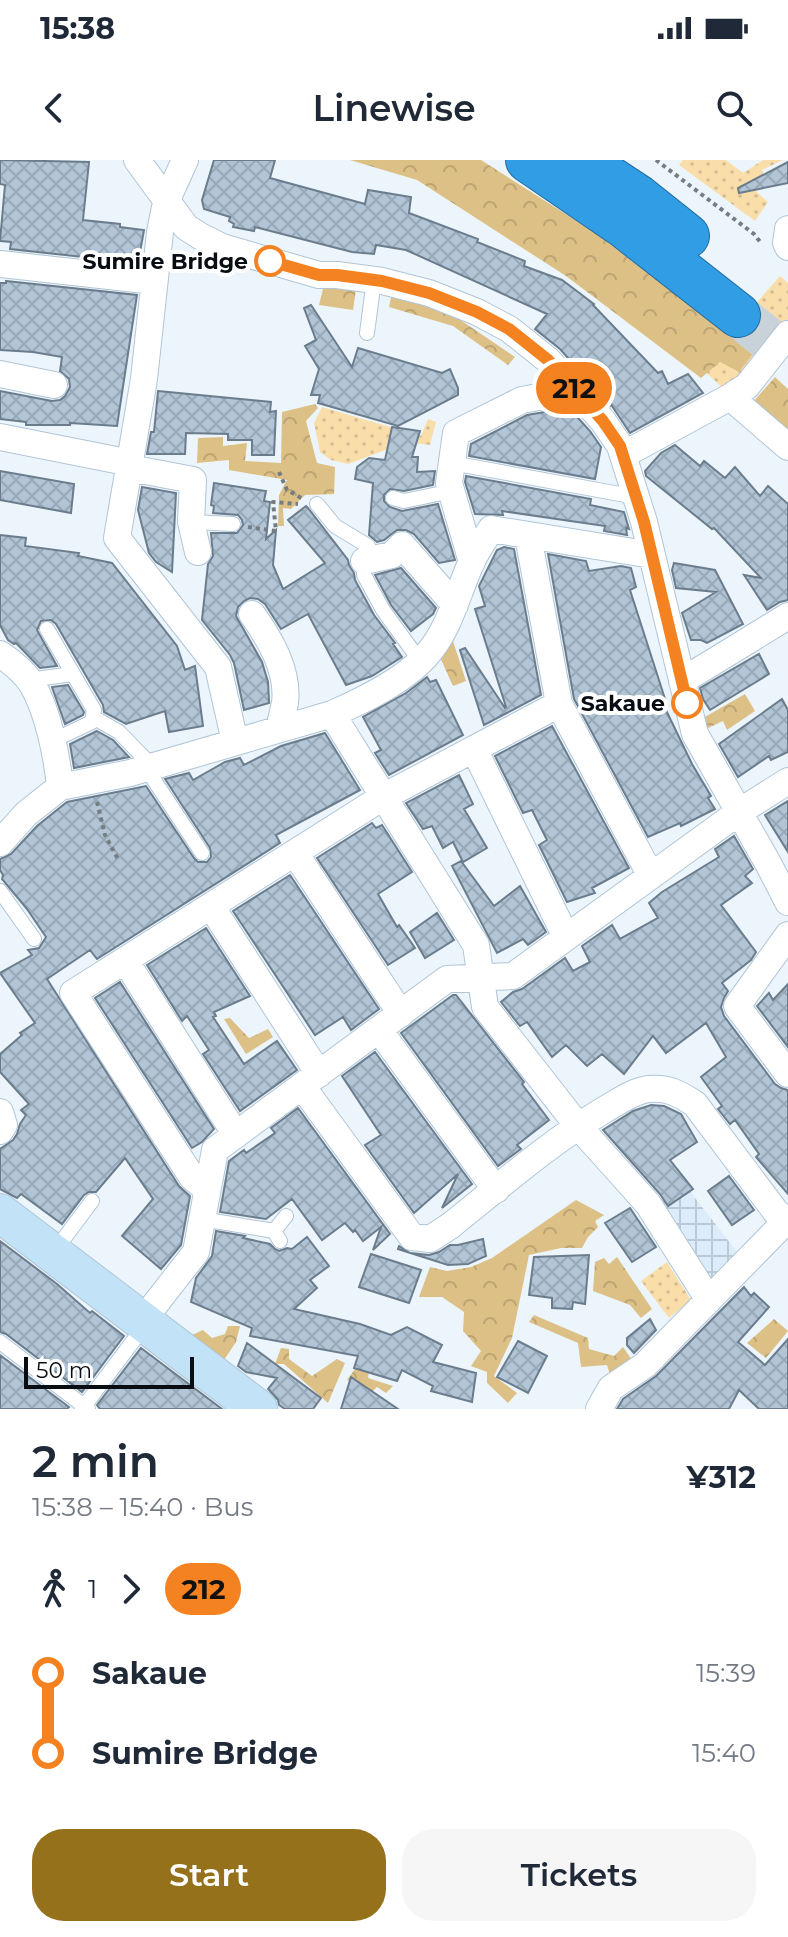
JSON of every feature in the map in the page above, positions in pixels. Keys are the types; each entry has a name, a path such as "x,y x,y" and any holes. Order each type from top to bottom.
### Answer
{"highway":[{"path":"528,160 623,225 748,303 638,197 582,160"}],"street":[{"path":"137,160 186,227 222,247 319,275 374,280 429,293 477,312 509,329 548,360 603,421 620,446 636,497 695,734 788,902"},
{"path":"185,160 166,202 160,232 144,379 117,538 218,667 235,742"},
{"path":"775,246 786,243 788,229"},
{"path":"0,264 154,281"},
{"path":"623,455 747,386 788,334"},
{"path":"0,374 54,385"},
{"path":"472,562 449,483 456,433 522,400 575,390"},
{"path":"730,397 788,447"},
{"path":"0,437 193,480 191,522 198,552"},
{"path":"0,843 26,814 60,787 149,767 332,714 402,676 435,644 472,562 491,529 652,555"},
{"path":"528,536 559,704 651,876"},
{"path":"368,560 392,555 402,545 455,605"},
{"path":"252,614 269,638 283,676 285,700 279,729"},
{"path":"682,681 788,616"},
{"path":"0,654 21,671 32,685 48,723 60,787"},
{"path":"207,1189 192,1177 73,993 383,797 559,704"},
{"path":"332,714 476,945 485,1007 578,1126 648,1204 709,1300"},
{"path":"474,749 566,937"},
{"path":"144,1322 196,1252 215,1150 447,979 513,976 739,812 788,781"},
{"path":"295,853 401,1014"},
{"path":"211,906 310,1080 412,1237 430,1239 578,1126 622,1099 646,1089 679,1093 695,1104 776,1212 787,1221 645,1365 611,1388 599,1409"},
{"path":"788,935 737,1006 788,1074"},
{"path":"125,960 236,1135"},
{"path":"379,1030 496,1190"},
{"path":"0,1112 4,1125 0,1131"},
{"path":"0,1213 258,1409"}],"lane":[{"path":"367,333 374,280"},
{"path":"452,463 636,497"},
{"path":"393,498 404,501 452,491"},
{"path":"317,504 335,526 368,546 364,575 383,610 420,661"},
{"path":"191,522 233,524"},
{"path":"47,629 94,710 92,722 52,741"},
{"path":"28,680 73,674"},
{"path":"93,717 119,732 149,767 202,853"},
{"path":"0,891 34,939"},
{"path":"52,1253 92,1201"},
{"path":"202,1219 277,1236 286,1216"},
{"path":"0,1342 84,1408 144,1322"}],"path":[{"path":"656,160 754,234 775,246"},
{"path":"666,167 672,160"},
{"path":"279,472 287,490 317,504"},
{"path":"233,524 276,531 273,502 297,504"},
{"path":"91,781 105,835 119,861"}],"shaded area":[{"path":"683,160 726,160 743,173 763,160 783,160 762,170 765,180 751,187 768,202 755,221 679,165"},
{"path":"780,276 788,283 788,319 725,390 700,367"},
{"path":"322,407 421,436 428,419 436,422 430,445 407,442 348,464 331,460 320,452 314,423"},
{"path":"685,1185 738,1253 708,1284 658,1200"},
{"path":"667,1262 691,1300 669,1318 641,1281"}],"green space":[{"path":"350,160 481,160 597,234 753,354 739,372 720,362 701,378 566,276 417,180"},
{"path":"324,285 356,289 353,310 319,305"},
{"path":"392,293 453,315 515,357 508,365 453,326 389,307"},
{"path":"775,377 788,389 788,437 752,403"},
{"path":"315,404 318,408 306,421 317,463 335,467 334,494 305,495 291,509 283,508 284,526 278,526 279,495 287,480 229,470 229,460 197,463 198,438 223,437 223,446 247,443 245,461 281,463 282,412"},
{"path":"452,638 466,681 453,686 439,655"},
{"path":"745,694 755,711 727,730 723,721 706,729 703,718"},
{"path":"230,1018 249,1038 268,1029 273,1037 246,1054 224,1019"},
{"path":"576,1200 604,1215 595,1221 598,1227 582,1248 561,1248 529,1255 512,1338 494,1376 517,1393 508,1403 487,1383 487,1372 471,1366 481,1351 463,1331 464,1312 442,1297 419,1297 430,1267 447,1271 471,1267 492,1258"},
{"path":"617,1257 652,1309 641,1318 630,1305 593,1291 595,1262 604,1258 609,1264"},
{"path":"534,1315 588,1338 589,1349 614,1356 623,1347 632,1360 610,1375 607,1365 581,1367 578,1343 529,1322"},
{"path":"774,1319 788,1331 766,1358 747,1343"},
{"path":"228,1326 240,1326 236,1342 224,1360 192,1335 203,1330 212,1338 225,1334"},
{"path":"281,1348 289,1349 289,1359 312,1376 337,1359 345,1363 328,1403 284,1364 275,1364"},
{"path":"360,1362 370,1365 368,1378 393,1386 386,1393 377,1387 365,1398 366,1386 347,1380"}],"building":[{"path":"0,160 89,162 83,220 144,230 138,263 10,249 11,242 0,241 5,185 0,184"},
{"path":"214,160 275,160 270,178 365,204 368,190 411,197 409,213 478,239 477,242 525,261 524,266 562,280 594,304 658,373 662,371 668,384 688,374 703,393 630,433 610,403 560,349 535,329 547,314 406,250 376,245 374,254 352,252 255,227 254,231 233,227 230,217 204,209 202,200"},
{"path":"788,162 788,183 739,193 738,188"},
{"path":"6,281 137,295 117,426 70,423 26,425 26,422 0,419 0,391 52,401 60,400 70,387 69,379 60,371 62,357 0,350 0,283"},
{"path":"311,305 352,367 358,348 442,373 450,369 458,395 398,426 318,403 320,395 311,395 319,369 305,346 316,340 304,308"},
{"path":"158,391 271,402 270,412 276,411 274,455 252,455 252,440 228,440 228,434 186,433 185,454 147,454 151,432 154,432"},
{"path":"569,408 601,447 595,479 469,456 471,444 527,415"},
{"path":"392,427 420,431 412,457 418,457 417,472 435,471 433,485 404,491 390,489 384,495 384,501 402,511 438,504 455,560 439,563 414,534 406,530 397,530 377,542 369,535 373,483 355,479 357,467 369,458 385,460"},
{"path":"675,445 700,466 704,461 725,478 735,467 760,496 768,486 788,504 788,600 767,610 744,575 761,578 714,528 646,476 645,471 661,453"},
{"path":"0,471 74,484 71,513 0,500"},
{"path":"466,476 591,499 590,505 624,512 629,529 626,528 627,535 604,531 605,526 502,511 503,515 475,514"},
{"path":"214,483 266,491 264,501 270,502 266,539 276,530 273,565 283,589 325,563 288,520 306,506 348,560 374,615 402,657 372,676 346,685 308,614 281,629 265,604 250,598 238,607 236,616 262,662 268,682 269,703 244,710 234,663 202,620 208,564 213,556 211,533 237,533 243,525 238,515 213,513"},
{"path":"142,487 176,493 172,572 156,562 149,553 138,510"},
{"path":"0,535 26,538 25,546 79,553 78,556 112,563 177,646 185,670 195,666 203,726 169,732 165,711 126,724 104,712 103,705 51,620 41,621 37,630 57,666 40,668 16,643 8,640 0,625"},
{"path":"504,547 514,549 541,695 484,725 460,650 465,648 505,708 475,609 485,606 479,586 497,550"},
{"path":"548,554 586,561 589,571 621,566 631,568 636,587 630,590 667,705 664,706 715,809 681,826 680,823 648,837 574,699"},
{"path":"674,563 715,570 743,624 707,643 691,640 682,613 716,592 676,588 672,570"},
{"path":"401,568 436,608 411,631 391,605 375,575"},
{"path":"759,654 769,674 710,710 700,688"},
{"path":"427,677 430,682 436,680 463,735 389,775 375,753 381,750 363,717 406,693"},
{"path":"68,685 84,712 65,724 52,687"},
{"path":"782,699 788,710 788,752 771,760 769,756 738,777 719,744"},
{"path":"552,726 629,868 592,888 595,893 567,902 539,845 547,840 532,810 523,813 495,756"},
{"path":"97,731 113,740 129,757 74,768 70,744"},
{"path":"325,733 360,790 276,835 280,843 97,959 90,950 47,979 179,1186 190,1196 181,1245 161,1269 122,1236 153,1199 125,1158 96,1192 84,1195 62,1224 21,1194 17,1198 0,1189 0,1149 17,1134 26,1115 21,1110 29,1104 0,1072 0,1054 22,1035 20,1033 35,1023 0,973 32,955 28,950 39,948 46,937 2,879 0,859 11,854 37,826 67,802 146,786 194,858 198,862 207,862 211,857 210,848 165,779 189,773 193,780 225,762 240,758 244,765 281,746"},
{"path":"459,775 473,804 464,809 487,848 463,862 453,842 443,848 432,826 423,829 406,803"},
{"path":"788,801 788,852 765,815"},
{"path":"372,823 376,828 382,825 412,872 378,894 397,927 399,925 415,948 388,965 317,858"},
{"path":"734,836 753,869 745,876 752,883 721,905 756,952 751,960 722,983 728,991 721,1007 724,1016 775,1084 788,1090 788,1194 756,1157 759,1154 735,1120 730,1124 718,1109 722,1106 701,1077 726,1057 706,1023 666,1053 653,1036 624,1074 602,1054 587,1066 566,1045 552,1057 527,1022 520,1026 501,1002 565,958 573,971 590,962 582,946 612,925 620,939 658,918 649,903 719,857 715,849"},
{"path":"461,861 494,906 520,886 546,932 528,945 523,939 497,953 452,866"},
{"path":"290,875 379,1009 351,1030 343,1017 315,1035 233,911"},
{"path":"437,913 454,940 425,958 410,932"},
{"path":"206,928 250,996 214,1012 216,1016 213,1017 244,1064 277,1041 297,1070 240,1111 203,1054 209,1050 187,1016 182,1021 147,965"},
{"path":"120,982 214,1129 192,1148 95,998"},
{"path":"788,984 788,1047 757,1006 769,993 773,1000"},
{"path":"453,995 524,1082 522,1084 549,1120 517,1145 521,1149 498,1166 401,1033"},
{"path":"375,1052 472,1184 442,1208 458,1174 414,1213 365,1145 381,1135 342,1076"},
{"path":"651,1105 664,1106 681,1114 697,1142 670,1160 693,1189 668,1206 603,1130 633,1111"},
{"path":"298,1108 390,1234 373,1250 381,1227 363,1241 345,1223 322,1240 292,1199 266,1219 220,1212 229,1161 275,1133 271,1128"},
{"path":"729,1176 754,1210 732,1225 708,1191"},
{"path":"630,1208 656,1247 632,1262 605,1223"},
{"path":"216,1231 245,1236 243,1238 270,1244 279,1251 292,1249 307,1237 329,1266 310,1280 317,1288 294,1309 360,1324 391,1335 407,1327 442,1345 433,1362 476,1373 472,1402 431,1391 433,1386 402,1370 397,1381 354,1368 358,1356 250,1336 252,1328 191,1302 196,1278 212,1256"},
{"path":"483,1239 486,1256 468,1264 448,1265 411,1253 429,1255 450,1245"},
{"path":"0,1241 90,1313 92,1311 124,1336 82,1392 0,1332"},
{"path":"371,1254 421,1270 409,1303 359,1287"},
{"path":"589,1255 585,1304 573,1302 572,1309 552,1308 552,1298 529,1295 534,1257"},
{"path":"744,1287 751,1296 754,1293 769,1307 738,1342 765,1365 788,1339 788,1409 759,1409 739,1390 729,1409 617,1409 623,1399 656,1376"},
{"path":"650,1319 656,1330 634,1353 627,1345 627,1338"},
{"path":"518,1341 547,1356 528,1393 497,1377"},
{"path":"247,1343 321,1398 313,1409 285,1409 268,1389 277,1378 246,1372 238,1366"},
{"path":"141,1348 222,1409 100,1409 97,1405"},
{"path":"0,1355 69,1407 0,1409"},
{"path":"351,1377 398,1409 341,1409"}],"tunnel":[{"path":"738,315 788,355"}],"bus line":[{"name":"212","path":"270,261 319,275 382,281 429,293 509,329 548,360 603,421 620,446 644,522 687,703"}],"place":[{"name":"Sumire Bridge","path":"270,261"},
{"name":"Sakaue","path":"687,703"}]}
